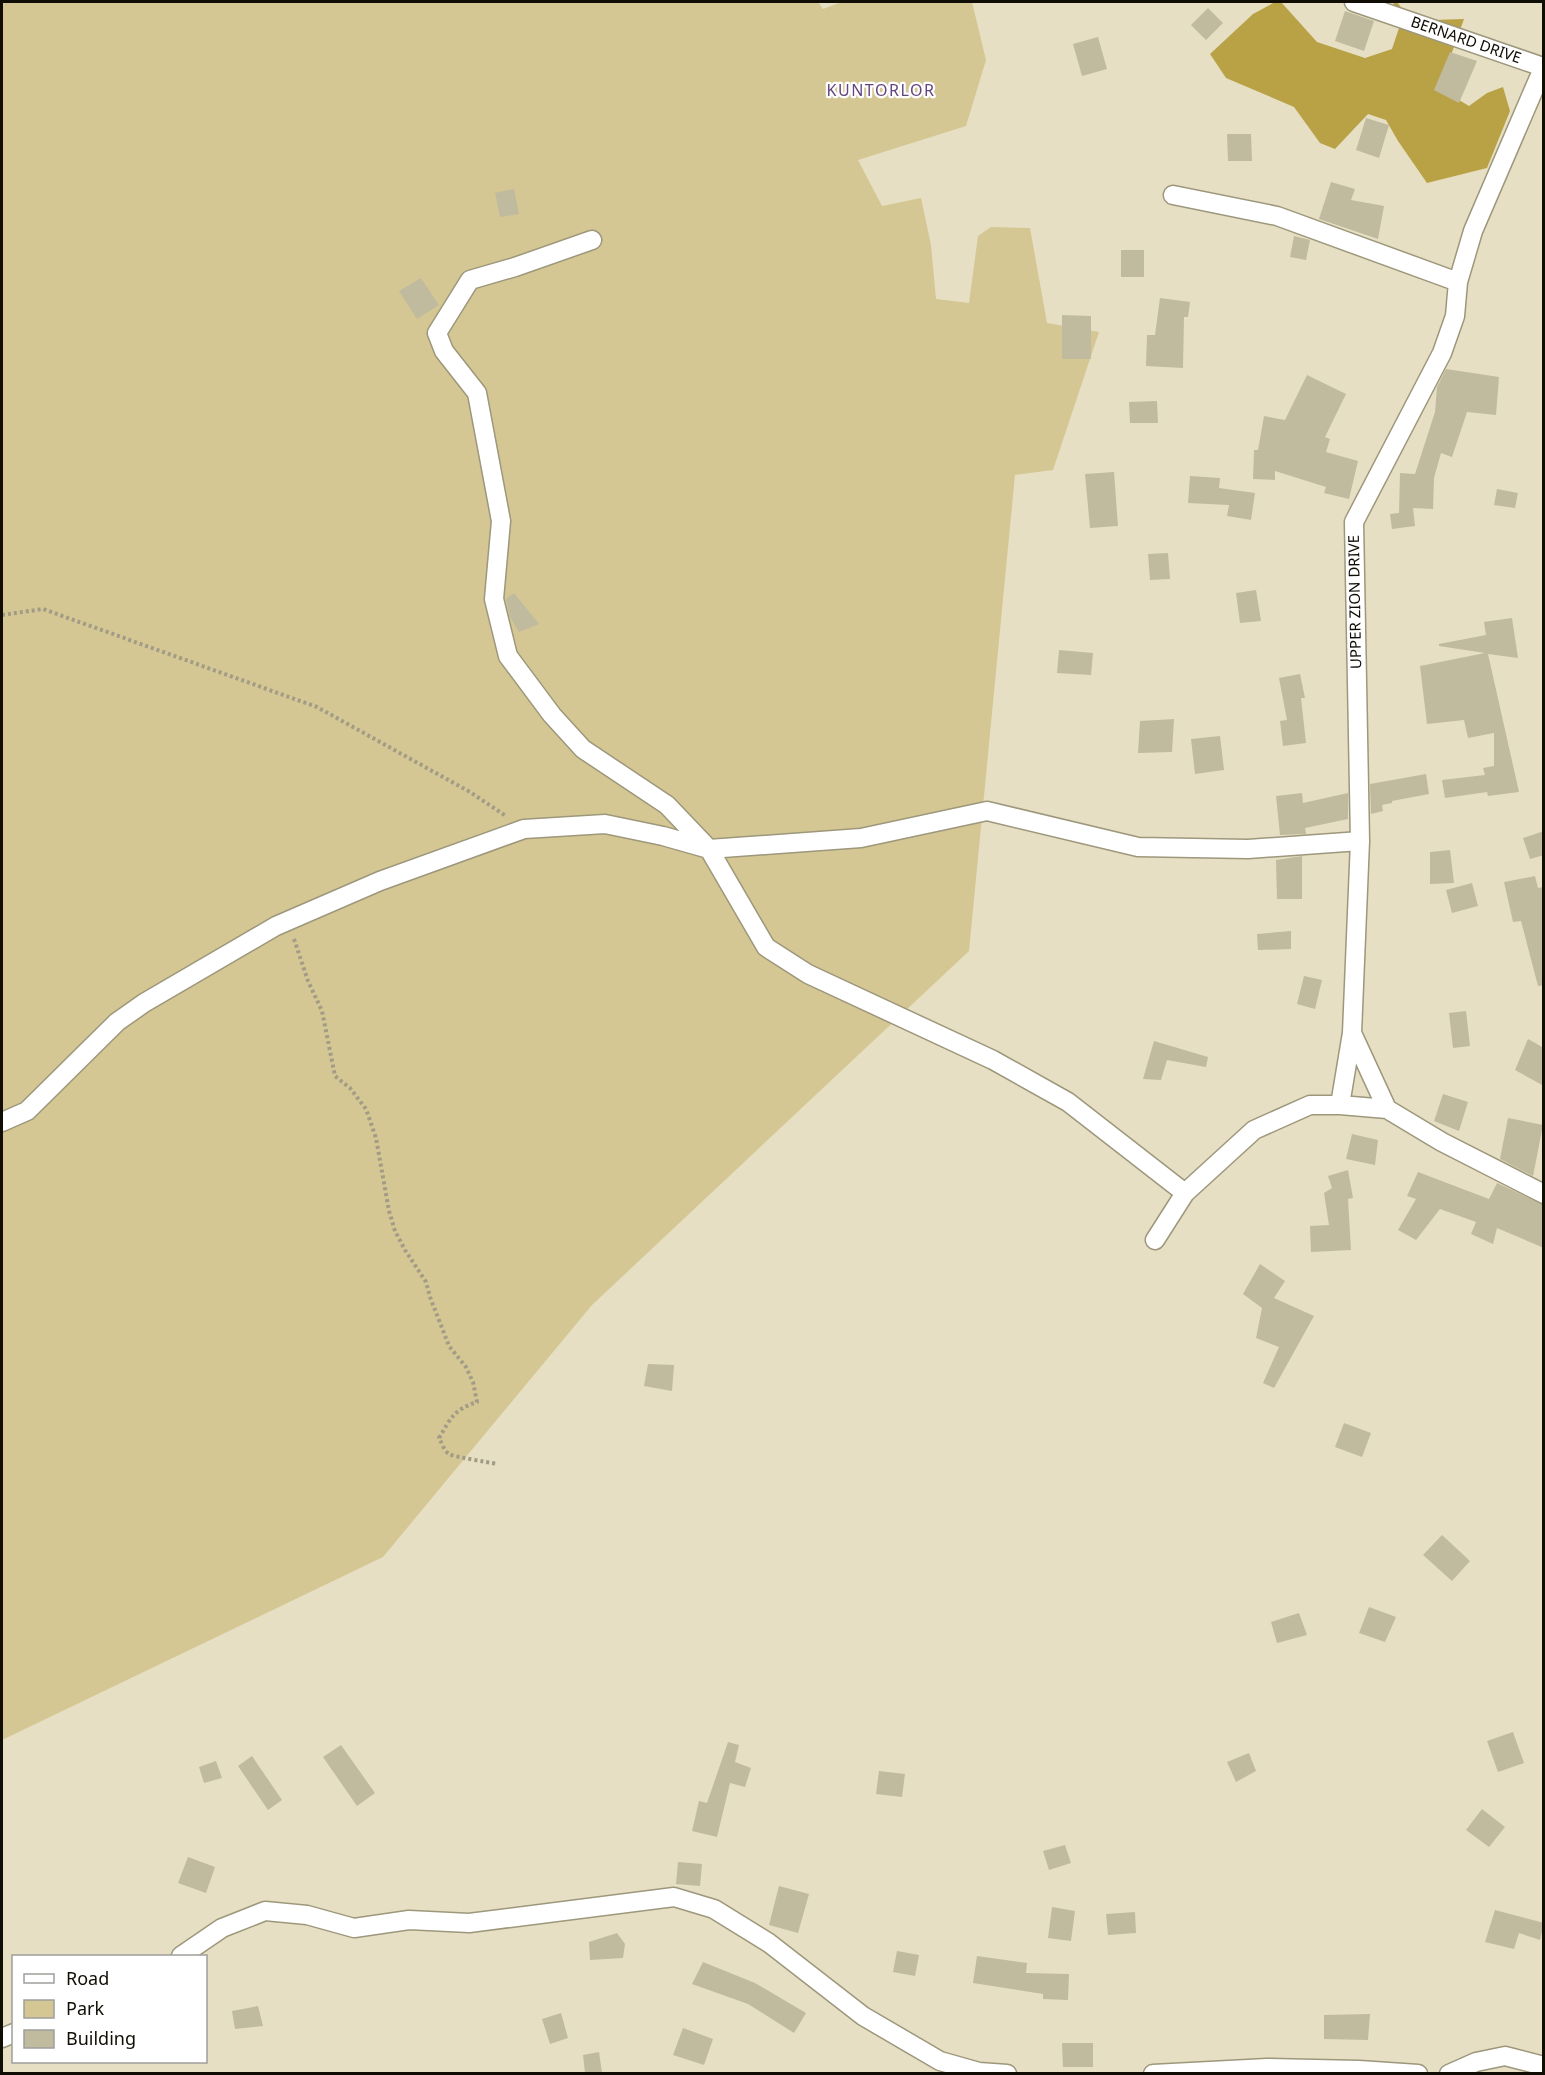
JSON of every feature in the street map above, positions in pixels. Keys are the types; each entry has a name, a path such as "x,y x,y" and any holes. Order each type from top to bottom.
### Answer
{"street":[{"name":"BERNARD DRIVE","path":"1354,2 1543,67"},
{"name":"UPPER ZION DRIVE","path":"1340,1105 1352,1033 1360,841 1354,522 1410,410 1442,353 1455,316 1458,282 1473,231 1543,67"},
{"path":"1173,195 1277,216 1458,282"},
{"path":"592,240 470,280 437,333 444,351 477,393 501,521 494,599 508,656 552,715 583,749 667,805 709,849 766,947 808,974 993,1060 1068,1102 1185,1193"},
{"path":"2,1122 27,1111 117,1023 144,1003 289,921 380,881 524,829 605,824 663,836 709,849 861,838 987,811 1138,848 1248,849 1360,841"},
{"path":"1352,1033 1387,1109"},
{"path":"1155,1240 1185,1193 1254,1130 1310,1105 1387,1109 1442,1142 1544,1194"},
{"path":"182,1955 222,1928 265,1911 307,1915 354,1928 410,1920 470,1923 674,1897 714,1909 769,1943 863,2016 940,2061 979,2072 1007,2073"},
{"path":"1449,2073 1476,2062 1505,2056 1544,2066"},
{"path":"1153,2073 1267,2068 1418,2073"}],"path":[{"path":"2,615 43,609 317,707 470,792 524,829"},
{"path":"289,921 308,981 322,1011 335,1076 350,1088 366,1109 375,1138 395,1231 426,1282 449,1346 466,1367 473,1382 477,1402 461,1407 439,1438 445,1451 451,1456 497,1464"}],"green space":[{"path":"2,2 818,2 823,9 842,2 972,2 986,60 966,126 858,160 882,206 921,198 931,245 936,299 969,303 978,236 991,227 1030,228 1047,323 1099,332 1053,470 1015,475 969,951 592,1305 383,1557 2,1740"}],"shaded area":[{"path":"1275,2 1281,2 1317,42 1365,58 1392,49 1400,25 1393,2 1397,2 1404,11 1432,20 1464,19 1439,88 1469,106 1487,93 1503,87 1510,111 1487,168 1427,183 1386,120 1368,114 1335,149 1320,143 1294,107 1226,78 1210,54 1253,14"}],"building":[{"path":"1208,8 1223,23 1206,40 1191,25"},
{"path":"1345,11 1374,21 1364,51 1335,41"},
{"path":"1098,37 1107,69 1082,76 1073,44"},
{"path":"1450,52 1477,61 1459,103 1434,90"},
{"path":"1366,118 1389,125 1379,158 1356,150"},
{"path":"1227,134 1251,134 1252,161 1228,161"},
{"path":"1331,182 1355,189 1351,200 1384,206 1378,239 1319,219"},
{"path":"514,189 519,214 500,217 495,193"},
{"path":"1294,236 1310,240 1306,260 1290,257"},
{"path":"1121,250 1144,250 1144,277 1121,277"},
{"path":"421,278 439,305 417,319 399,291"},
{"path":"1160,298 1190,302 1188,317 1184,317 1183,368 1146,366 1147,335 1155,335"},
{"path":"1062,315 1091,316 1091,359 1062,359"},
{"path":"1446,369 1499,377 1496,415 1467,412 1452,457 1441,453 1434,478 1433,509 1413,508 1415,526 1392,529 1390,514 1399,513 1400,473 1415,474 1435,412 1437,387"},
{"path":"1307,375 1346,394 1325,437 1330,439 1326,452 1358,461 1349,499 1324,493 1326,487 1275,471 1275,480 1253,479 1254,450 1258,450 1264,416 1285,420"},
{"path":"1157,401 1158,423 1130,423 1129,402"},
{"path":"1114,472 1118,526 1090,528 1085,474"},
{"path":"1190,476 1220,478 1219,488 1255,493 1251,520 1227,516 1229,505 1188,503"},
{"path":"1497,489 1518,493 1515,508 1494,505"},
{"path":"1168,553 1170,579 1150,580 1148,554"},
{"path":"1256,590 1261,621 1240,623 1236,593"},
{"path":"514,593 539,624 519,632 510,617 506,599"},
{"path":"1512,618 1518,658 1488,654 1519,792 1488,796 1487,792 1445,798 1442,780 1485,775 1483,768 1494,766 1494,733 1468,738 1464,720 1427,724 1420,666 1485,653 1439,646 1439,644 1486,635 1484,622"},
{"path":"1059,650 1093,653 1091,675 1057,673"},
{"path":"1300,674 1305,698 1301,698 1306,743 1283,746 1280,721 1287,720 1279,678"},
{"path":"1174,719 1172,752 1138,753 1140,721"},
{"path":"1220,736 1224,770 1195,774 1191,739"},
{"path":"1426,774 1429,794 1392,801 1392,803 1382,805 1383,811 1371,814 1370,784"},
{"path":"1302,793 1303,803 1348,793 1348,819 1305,828 1306,834 1280,835 1276,796"},
{"path":"1544,831 1544,855 1530,859 1523,838"},
{"path":"1450,850 1454,883 1430,884 1430,852"},
{"path":"1302,856 1302,899 1277,899 1276,860"},
{"path":"1535,876 1538,888 1544,887 1544,985 1538,986 1521,921 1513,922 1504,882"},
{"path":"1472,883 1478,906 1452,913 1446,890"},
{"path":"1291,931 1291,949 1258,950 1257,934"},
{"path":"1304,976 1322,980 1315,1009 1297,1004"},
{"path":"1466,1011 1470,1046 1453,1048 1449,1013"},
{"path":"1528,1039 1544,1048 1544,1086 1515,1070"},
{"path":"1154,1041 1208,1057 1206,1067 1167,1060 1161,1080 1143,1079"},
{"path":"1443,1094 1468,1102 1459,1131 1434,1121"},
{"path":"1508,1118 1543,1125 1533,1176 1500,1159"},
{"path":"1352,1134 1378,1140 1375,1165 1346,1159"},
{"path":"1348,1170 1353,1198 1348,1199 1351,1250 1311,1252 1310,1226 1329,1225 1324,1193 1332,1188 1328,1176"},
{"path":"1418,1172 1489,1199 1497,1183 1544,1205 1544,1248 1497,1228 1493,1244 1471,1234 1476,1222 1440,1209 1416,1240 1398,1230 1416,1199 1407,1196"},
{"path":"1260,1264 1285,1281 1274,1298 1314,1316 1274,1388 1263,1383 1279,1347 1256,1338 1262,1308 1243,1294"},
{"path":"648,1364 674,1365 672,1391 644,1386"},
{"path":"1344,1423 1371,1433 1362,1457 1335,1447"},
{"path":"1442,1535 1470,1561 1452,1581 1423,1555"},
{"path":"1369,1607 1396,1617 1385,1642 1359,1633"},
{"path":"1299,1613 1307,1635 1277,1643 1271,1622"},
{"path":"1513,1732 1524,1763 1498,1772 1487,1741"},
{"path":"728,1742 739,1745 735,1762 751,1768 745,1787 730,1783 717,1837 692,1831 699,1801 707,1803"},
{"path":"341,1745 375,1793 357,1806 323,1757"},
{"path":"1249,1753 1256,1771 1236,1782 1227,1762"},
{"path":"252,1756 282,1800 268,1810 238,1766"},
{"path":"216,1761 222,1778 204,1783 199,1767"},
{"path":"879,1771 905,1774 902,1797 876,1794"},
{"path":"1482,1809 1505,1827 1489,1847 1466,1830"},
{"path":"1065,1845 1071,1863 1049,1870 1043,1851"},
{"path":"188,1857 215,1867 206,1893 178,1883"},
{"path":"678,1862 702,1864 700,1886 676,1884"},
{"path":"779,1886 809,1894 798,1933 769,1925"},
{"path":"1052,1907 1075,1911 1071,1941 1048,1938"},
{"path":"1495,1910 1544,1923 1540,1940 1519,1933 1514,1949 1485,1942"},
{"path":"1135,1912 1136,1933 1108,1935 1106,1914"},
{"path":"617,1933 625,1944 623,1958 590,1960 589,1942"},
{"path":"897,1951 919,1955 915,1976 893,1972"},
{"path":"977,1956 1027,1963 1026,1973 1069,1974 1068,2000 1043,1999 1043,1994 973,1983"},
{"path":"703,1962 755,1983 806,2013 794,2033 748,2004 692,1984"},
{"path":"258,2006 263,2026 235,2029 232,2011"},
{"path":"561,2013 568,2038 550,2044 542,2019"},
{"path":"1370,2014 1368,2040 1324,2039 1324,2015"},
{"path":"683,2028 713,2039 704,2065 673,2055"},
{"path":"1062,2043 1093,2043 1093,2067 1063,2067"},
{"path":"599,2052 602,2073 585,2073 583,2055"}],"district":[{"name":"KUNTORLOR","path":"881,90"}]}
